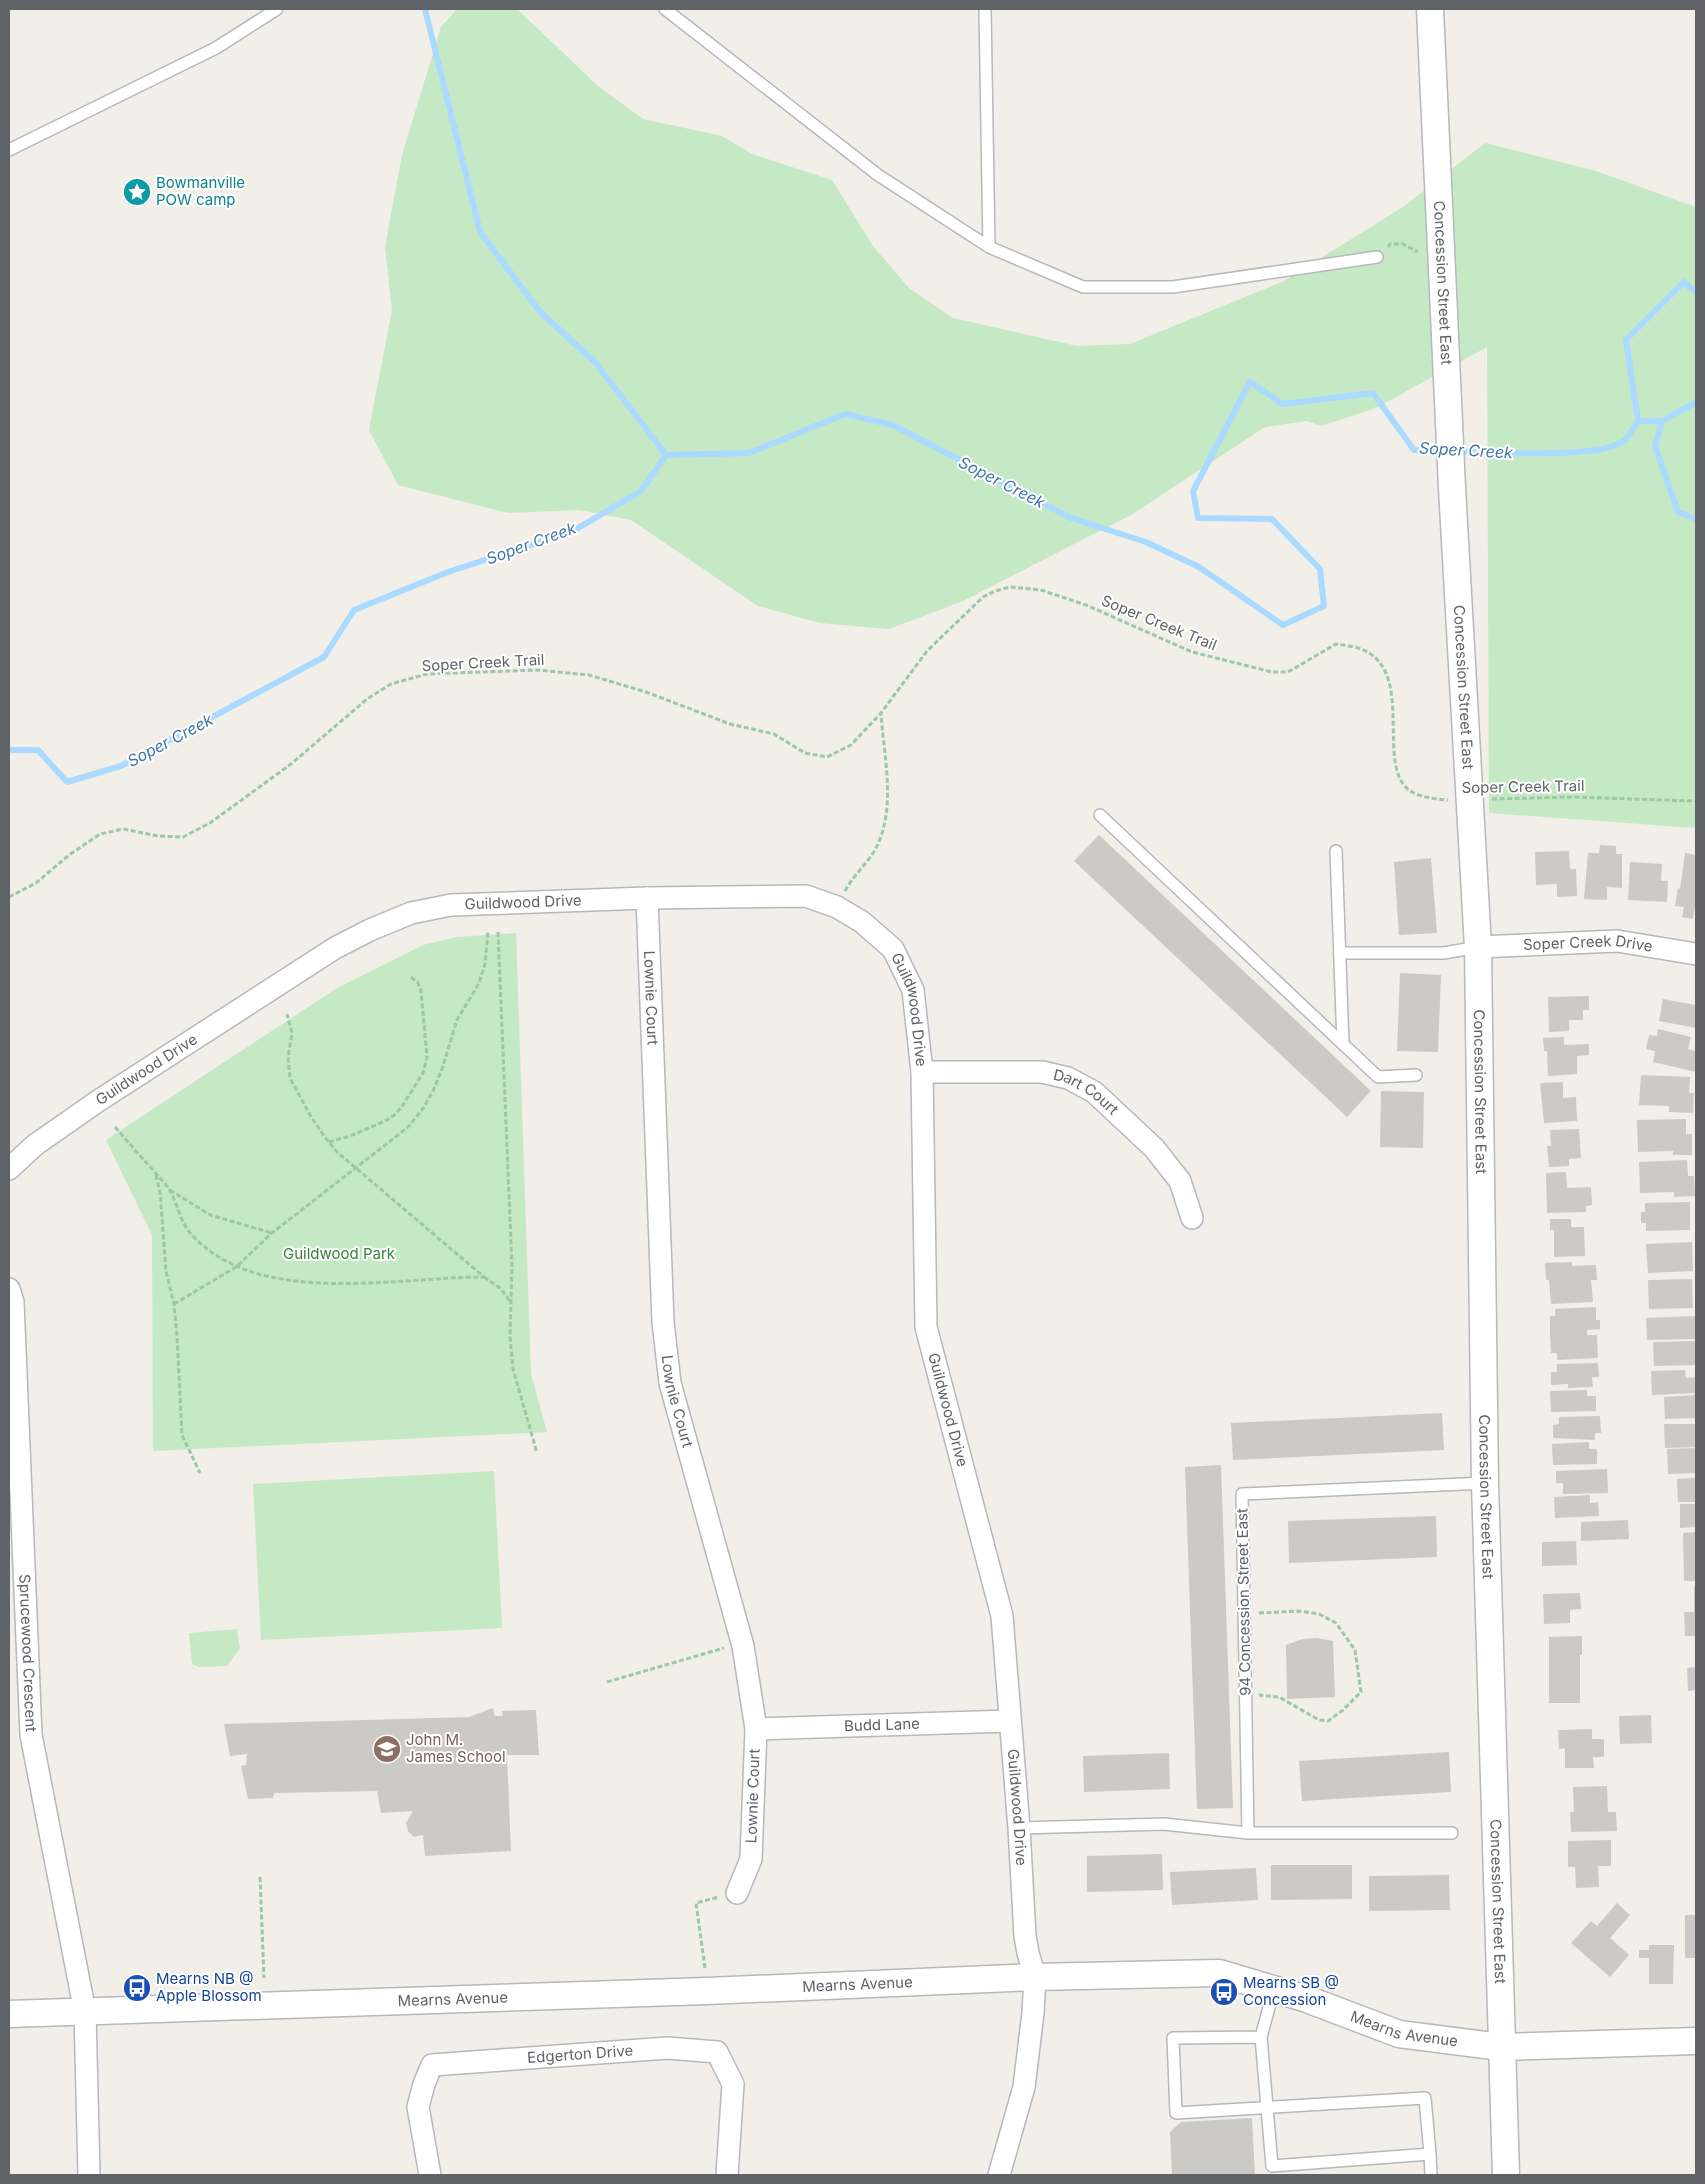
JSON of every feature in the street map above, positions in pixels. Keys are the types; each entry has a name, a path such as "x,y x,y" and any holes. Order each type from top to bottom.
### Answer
{"street":[{"name":"Concession Street East","path":"1430,9 1452,488 1478,947 1485,1483 1506,2175"},
{"name":"Guildwood Drive","path":"9,1170 35,1145 98,1101 335,948 370,930 411,914 451,905 647,898 806,896 837,907 862,922 893,949 913,990 922,1072 926,1326 1002,1616 1026,1936 1035,1977 1033,2013 1024,2087 999,2175"},
{"name":"Lownie Court","path":"647,898 663,1322 670,1383 743,1646 756,1729 751,1859 737,1893"},
{"name":"Soper Creek Drive","path":"1478,947 1617,941 1696,954"},
{"name":"Dart Court","path":"922,1072 1042,1072 1068,1078 1094,1092 1154,1148 1180,1181 1192,1218"},
{"name":"Sprucewood Crescent","path":"9,1289 14,1312 31,1735 85,2012 89,2175"},
{"name":"Budd Lane","path":"756,1729 1009,1721"},
{"name":"Mearns Avenue","path":"9,2014 708,1991 1035,1977 1219,1973 1304,1998 1399,2034 1501,2047 1696,2041"},
{"name":"Edgerton Drive","path":"430,2175 418,2107 424,2084 432,2065 668,2048 717,2052 733,2084 727,2175"}],"lane":[{"path":"9,150 216,48 277,9"},
{"path":"665,9 878,175 989,247 1083,287 1173,287 1376,257"},
{"path":"985,9 989,247"},
{"path":"1100,815 1378,1077 1416,1075"},
{"path":"1336,851 1343,1044"},
{"path":"1340,953 1444,953 1478,947"},
{"name":"94 Concession Street East","path":"1248,1833 1242,1494 1485,1483"},
{"path":"1019,1828 1164,1824 1248,1833 1452,1833"},
{"path":"1274,1989 1261,2037 1272,2166 1430,2154"},
{"path":"1261,2037 1172,2038 1176,2113 1425,2098 1431,2175"}],"path":[{"path":"1376,257 1387,249 1390,244 1403,244 1442,263"},
{"name":"Soper Creek Trail","path":"9,897 36,883 69,855 100,834 124,828 158,836 183,837 210,823 291,764 367,699 391,684 427,674 537,670 590,675 646,692 730,724 774,734 814,756 827,756 851,745 881,713 927,651 983,597 1010,587 1041,590 1086,605 1192,652 1272,672 1288,672 1336,644 1359,648 1372,655 1384,670 1392,691 1396,770 1402,783 1413,792 1429,798 1470,800 1572,797 1696,801"},
{"path":"837,907 849,884 865,866 875,850 886,819 888,798 881,713"},
{"path":"174,1304 236,1266 272,1233 407,1128 422,1110 432,1091 442,1069 457,1020 479,982 486,964 488,932"},
{"path":"498,932 511,1256 510,1336 513,1369 536,1453"},
{"path":"329,1142 350,1136 396,1114 423,1072 427,1057 421,991 418,983 411,977"},
{"path":"287,1014 292,1033 288,1057 290,1078 310,1115 329,1142 337,1152 357,1167 484,1278 500,1288 510,1302"},
{"path":"115,1127 170,1190 210,1215 272,1233"},
{"path":"156,1174 160,1192 166,1271 174,1304 182,1435 200,1473"},
{"path":"170,1190 183,1222 190,1233 202,1245 236,1266 274,1277 331,1284 442,1278 484,1278"},
{"path":"1245,1613 1299,1612 1319,1614 1336,1623 1355,1650 1360,1692 1343,1710 1328,1721 1319,1720 1279,1697 1246,1694"},
{"path":"607,1682 722,1648 743,1646"},
{"path":"260,1877 264,1978"},
{"path":"708,1991 696,1903 737,1893"}],"green space":[{"path":"457,9 517,9 598,86 643,119 722,136 752,154 832,180 873,246 909,288 953,318 1077,346 1130,344 1284,281 1403,207 1485,143 1596,171 1696,207 1696,828 1489,813 1487,347 1376,408 1321,426 1307,421 1265,427 1131,515 963,601 889,629 820,623 758,606 631,520 579,510 508,513 398,485 369,430 392,310 385,247 402,155 441,27"},
{"name":"Guildwood Park","path":"516,933 531,1374 547,1432 153,1451 152,1235 106,1140 337,988 423,945 457,937"},
{"path":"494,1471 502,1628 261,1640 253,1484"},
{"path":"237,1629 240,1648 227,1666 199,1667 192,1664 189,1633"}],"building":[{"path":"1099,835 1371,1091 1347,1117 1074,861"},
{"path":"1600,845 1616,846 1616,854 1622,854 1622,888 1607,887 1607,900 1584,899 1588,853 1599,853"},
{"path":"1569,851 1570,869 1576,869 1577,896 1557,897 1557,884 1536,885 1535,852"},
{"path":"1685,853 1696,855 1696,900 1693,919 1682,917 1684,907 1675,906 1678,888 1680,889"},
{"path":"1431,858 1437,933 1399,935 1394,862"},
{"path":"1630,862 1662,864 1661,881 1668,881 1667,902 1628,900"},
{"path":"1400,973 1441,975 1438,1052 1397,1051"},
{"path":"1589,996 1589,1010 1583,1010 1583,1020 1569,1020 1569,1031 1549,1032 1548,997"},
{"path":"1663,999 1696,1005 1696,1028 1659,1021"},
{"path":"1658,1029 1691,1037 1688,1049 1696,1051 1696,1072 1653,1062 1655,1051 1646,1049 1649,1035 1657,1036"},
{"path":"1564,1037 1564,1045 1589,1044 1589,1055 1577,1056 1577,1074 1548,1076 1547,1051 1544,1051 1543,1038"},
{"path":"1641,1075 1690,1077 1689,1093 1694,1093 1693,1113 1669,1112 1669,1106 1639,1105"},
{"path":"1563,1082 1563,1098 1576,1097 1577,1121 1544,1123 1540,1083"},
{"path":"1381,1091 1424,1092 1423,1148 1380,1147"},
{"path":"1686,1119 1686,1134 1692,1134 1692,1155 1673,1155 1673,1151 1638,1152 1637,1120"},
{"path":"1579,1129 1581,1158 1569,1159 1569,1166 1549,1167 1547,1146 1551,1146 1550,1130"},
{"path":"1687,1160 1688,1176 1694,1176 1695,1196 1674,1197 1674,1192 1640,1193 1639,1162"},
{"path":"1566,1172 1567,1188 1591,1187 1592,1205 1586,1206 1586,1212 1547,1213 1546,1173"},
{"path":"1690,1202 1690,1230 1646,1231 1646,1223 1641,1223 1641,1212 1645,1212 1645,1203"},
{"path":"1550,1219 1571,1219 1571,1227 1584,1227 1585,1256 1554,1257 1554,1230 1550,1230"},
{"path":"1692,1242 1693,1271 1648,1273 1646,1244"},
{"path":"1572,1262 1572,1266 1596,1265 1597,1280 1591,1280 1593,1302 1551,1304 1545,1263"},
{"path":"1692,1279 1693,1308 1649,1309 1648,1280"},
{"path":"1596,1307 1596,1320 1600,1320 1600,1329 1587,1330 1587,1335 1597,1335 1598,1358 1557,1360 1557,1353 1551,1353 1550,1335 1550,1316 1555,1316 1555,1309"},
{"path":"1696,1316 1696,1339 1647,1340 1646,1318"},
{"path":"1696,1341 1696,1365 1654,1366 1653,1342"},
{"path":"1598,1363 1599,1377 1592,1377 1593,1387 1568,1388 1568,1384 1551,1385 1551,1372 1557,1372 1557,1364"},
{"path":"1685,1370 1686,1378 1696,1377 1696,1393 1652,1395 1651,1371"},
{"path":"1587,1390 1587,1396 1596,1396 1596,1411 1551,1412 1550,1391"},
{"path":"1696,1395 1696,1418 1665,1419 1664,1397"},
{"path":"1442,1413 1444,1450 1233,1460 1231,1423"},
{"path":"1600,1416 1601,1433 1595,1433 1595,1440 1553,1438 1553,1425 1559,1424 1559,1417"},
{"path":"1664,1424 1696,1424 1696,1447 1665,1448"},
{"path":"1589,1442 1589,1449 1597,1449 1597,1464 1553,1465 1552,1444"},
{"path":"1696,1448 1696,1473 1668,1474 1667,1449"},
{"path":"1221,1465 1233,1808 1197,1809 1185,1467"},
{"path":"1607,1469 1608,1493 1563,1494 1563,1483 1556,1483 1556,1471"},
{"path":"1696,1478 1696,1502 1678,1502 1677,1479"},
{"path":"1590,1495 1590,1503 1598,1502 1599,1516 1555,1518 1554,1497"},
{"path":"1680,1504 1696,1504 1696,1527 1680,1528"},
{"path":"1436,1516 1437,1557 1289,1563 1288,1521"},
{"path":"1628,1520 1629,1539 1581,1541 1581,1522"},
{"path":"1696,1532 1696,1581 1684,1581 1683,1533"},
{"path":"1576,1541 1577,1565 1542,1566 1542,1542"},
{"path":"1694,1587 1696,1587 1696,1636 1685,1636 1684,1612 1694,1612"},
{"path":"1580,1593 1581,1609 1570,1610 1570,1623 1544,1624 1543,1594"},
{"path":"1582,1636 1580,1703 1549,1703 1549,1637"},
{"path":"1317,1638 1333,1641 1335,1697 1287,1699 1286,1645 1302,1639"},
{"path":"1696,1667 1696,1690 1688,1691 1687,1668"},
{"path":"493,1708 495,1716 503,1716 502,1711 536,1710 539,1755 507,1755 511,1851 425,1856 423,1835 414,1837 408,1831 406,1823 413,1811 381,1813 377,1791 274,1793 273,1798 248,1799 241,1766 246,1765 247,1754 230,1756 224,1724 469,1717"},
{"path":"1651,1715 1652,1743 1620,1744 1619,1716"},
{"path":"1592,1729 1592,1739 1604,1739 1604,1757 1593,1757 1594,1768 1565,1768 1565,1748 1559,1749 1558,1730"},
{"path":"1449,1752 1451,1792 1302,1801 1299,1761"},
{"path":"1169,1753 1170,1789 1084,1792 1083,1756"},
{"path":"1607,1786 1608,1812 1616,1812 1617,1831 1571,1832 1570,1812 1574,1812 1573,1787"},
{"path":"1611,1840 1611,1866 1598,1866 1599,1887 1576,1888 1575,1867 1568,1867 1568,1841"},
{"path":"1162,1854 1163,1890 1087,1892 1087,1856"},
{"path":"1271,1865 1352,1865 1352,1899 1271,1900"},
{"path":"1256,1868 1258,1900 1172,1905 1170,1872"},
{"path":"1449,1875 1450,1910 1369,1911 1369,1876"},
{"path":"1617,1903 1630,1915 1610,1938 1629,1955 1610,1977 1571,1943 1591,1921 1597,1926"},
{"path":"1685,1915 1696,1915 1696,1958 1685,1958"},
{"path":"1649,1945 1674,1945 1673,1984 1649,1984 1649,1958 1639,1958 1639,1950 1649,1950"},
{"path":"1252,2118 1255,2175 1172,2175 1170,2132 1181,2122"}],"waterway":[{"path":"425,9 480,232 541,313 595,362 666,455"},
{"name":"Soper Creek","path":"1638,421 1626,340 1684,282 1696,292"},
{"name":"Soper Creek","path":"666,455 749,453 845,414 893,425 1071,518 1146,542 1199,567 1283,625 1324,606 1320,569 1272,519 1198,518 1193,491 1250,382 1283,404 1373,393 1414,450 1445,451"},
{"name":"Soper Creek","path":"1662,421 1696,402"},
{"name":"Soper Creek","path":"1455,451 1570,453 1593,450 1612,446 1625,440 1638,421 1662,421 1655,446 1678,512 1696,519"},
{"name":"Soper Creek","path":"9,750 38,750 67,782 121,766 324,657 354,610 448,572 573,531 641,491 666,455"}],"place":[{"name":"Bowmanville POW camp","path":"137,192"},
{"name":"John M. James School","path":"387,1749"},
{"name":"Mearns NB @ Apple Blossom","path":"137,1988"},
{"name":"Mearns SB @ Concession","path":"1224,1992"}]}
